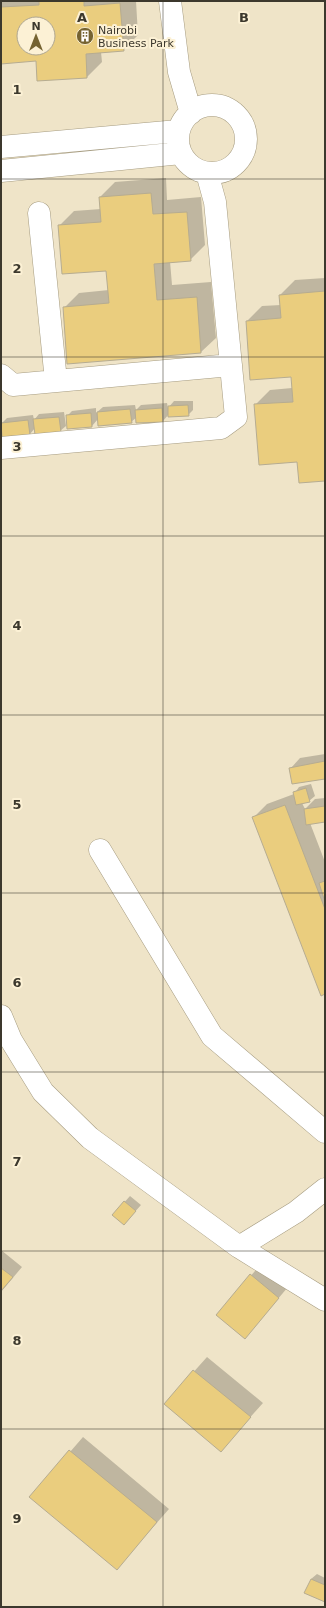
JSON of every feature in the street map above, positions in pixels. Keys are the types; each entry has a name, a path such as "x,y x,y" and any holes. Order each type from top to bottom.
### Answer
{"lane":[{"path":"170,1 179,72 190,112"},
{"path":"212,105 223,107 237,117 246,131 246,142 243,153 237,163 228,170 218,173 207,173 196,170 187,163 180,153 177,143 178,131 190,112 200,107 212,105"},
{"path":"1,147 178,131"},
{"path":"1,171 180,153"},
{"path":"1,448 221,428 236,417 215,202 207,173"},
{"path":"39,213 56,381"},
{"path":"1,375 14,385 231,365"},
{"path":"100,850 212,1036 325,1132"},
{"path":"1,1016 6,1039 44,1092 90,1138 239,1247 325,1300"},
{"path":"239,1247 296,1212 325,1189"}],"building":[{"name":"Nairobi Business Park","path":"39,1 84,1 84,6 120,3 124,51 86,54 87,78 37,81 36,61 1,64 1,7 39,5"},
{"path":"151,193 153,214 187,212 191,261 154,264 157,300 197,297 201,353 67,364 63,307 109,303 106,271 62,274 58,225 101,222 99,197"},
{"path":"325,291 325,481 299,483 297,462 259,465 254,404 293,402 291,377 250,380 246,321 281,318 279,295"},
{"path":"188,405 189,416 168,417 168,406"},
{"path":"162,408 163,422 136,423 135,410"},
{"path":"130,409 132,423 98,426 97,412"},
{"path":"91,413 92,427 67,429 66,415"},
{"path":"59,417 61,432 35,435 33,419"},
{"path":"28,420 30,435 2,437 1,423"},
{"path":"325,761 325,779 292,784 289,768"},
{"path":"306,788 310,802 296,805 293,792"},
{"path":"285,805 325,909 325,994 321,996 252,817"},
{"path":"325,806 325,822 306,825 304,809"},
{"path":"325,881 325,902 319,883"},
{"path":"124,1201 136,1211 124,1225 112,1215"},
{"path":"1,1268 13,1277 1,1291"},
{"path":"250,1274 279,1298 245,1339 216,1315"},
{"path":"193,1370 251,1417 221,1452 164,1404"},
{"path":"69,1450 157,1522 117,1570 29,1497"},
{"path":"311,1579 325,1585 325,1602 304,1593"}],"place":[{"name":"Nairobi Business Park","path":"85,36"}]}
